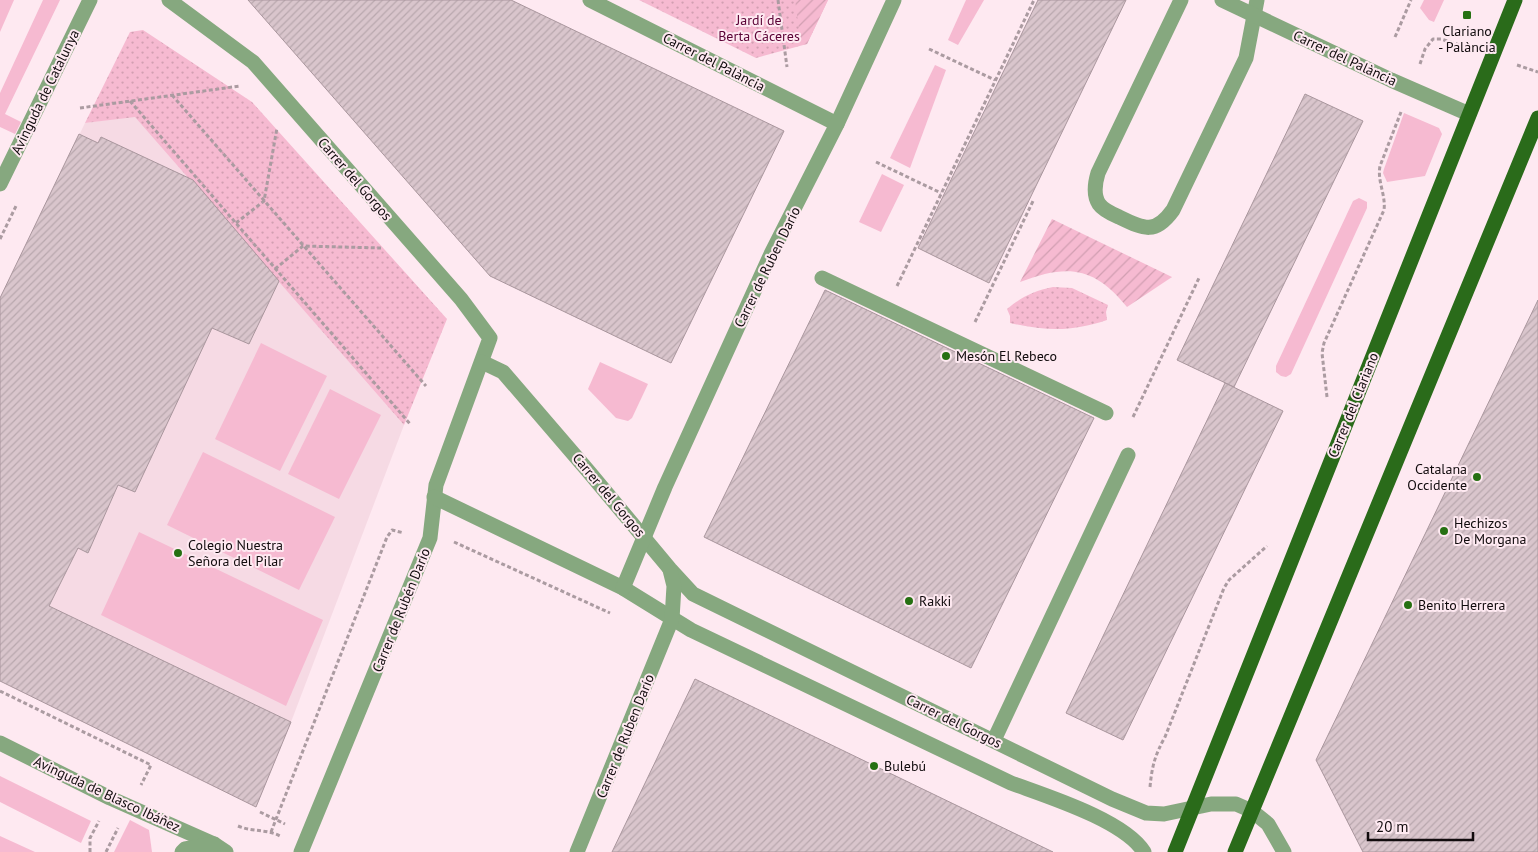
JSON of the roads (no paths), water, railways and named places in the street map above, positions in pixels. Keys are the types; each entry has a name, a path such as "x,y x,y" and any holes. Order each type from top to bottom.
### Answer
{"main road":[{"name":"Carrer del Clariano","path":"1175,852 1515,0"},
{"path":"1235,852 1538,118"}],"street":[{"name":"Avinguda de Catalunya","path":"0,184 90,0"},
{"name":"Carrer del Gorgos","path":"169,0 253,62 461,299 490,338 482,362 503,372 693,594 1112,799 1146,813 1164,814 1192,809"},
{"name":"Carrer del Palància","path":"590,0 837,124"},
{"name":"Carrer de Ruben Darío","path":"644,536 771,254 837,124 894,0"},
{"path":"1181,0 1098,173 1094,187 1098,203 1109,212 1136,225 1150,228 1164,222 1173,210 1246,58 1255,7"},
{"name":"Carrer del Palància","path":"1222,0 1255,7 1410,88 1469,114"},
{"path":"822,278 1106,413"},
{"name":"Carrer de Rubén Darío","path":"301,852 430,538 436,485 482,362"},
{"path":"994,740 1128,455"},
{"path":"434,497 623,588 690,630 1011,783 1100,819 1123,831 1144,852"},
{"path":"623,588 644,536"},
{"path":"670,569 674,586 672,620"},
{"name":"Carrer de Ruben Darío","path":"577,852 672,620"},
{"name":"Avinguda de Blasco Ibáñez","path":"0,743 220,848"},
{"path":"1192,809 1211,804 1236,804 1252,811 1268,824 1284,852"},
{"name":"Avinguda de Blasco Ibáñez","path":"182,852 185,849 220,848"}],"place":[{"name":"Clariano - Palància","path":"1467,15"},
{"name":"Mesón El Rebeco","path":"946,356"},
{"name":"Catalana Occidente","path":"1477,477"},
{"name":"Hechizos De Morgana","path":"1444,531"},
{"name":"Colegio Nuestra Señora del Pilar","path":"178,553"},
{"name":"Rakki","path":"909,601"},
{"name":"Benito Herrera","path":"1408,605"},
{"name":"Bulebú","path":"874,766"}],"park label":[{"name":"Jardí de Berta Cáceres","path":"759,28"}]}
